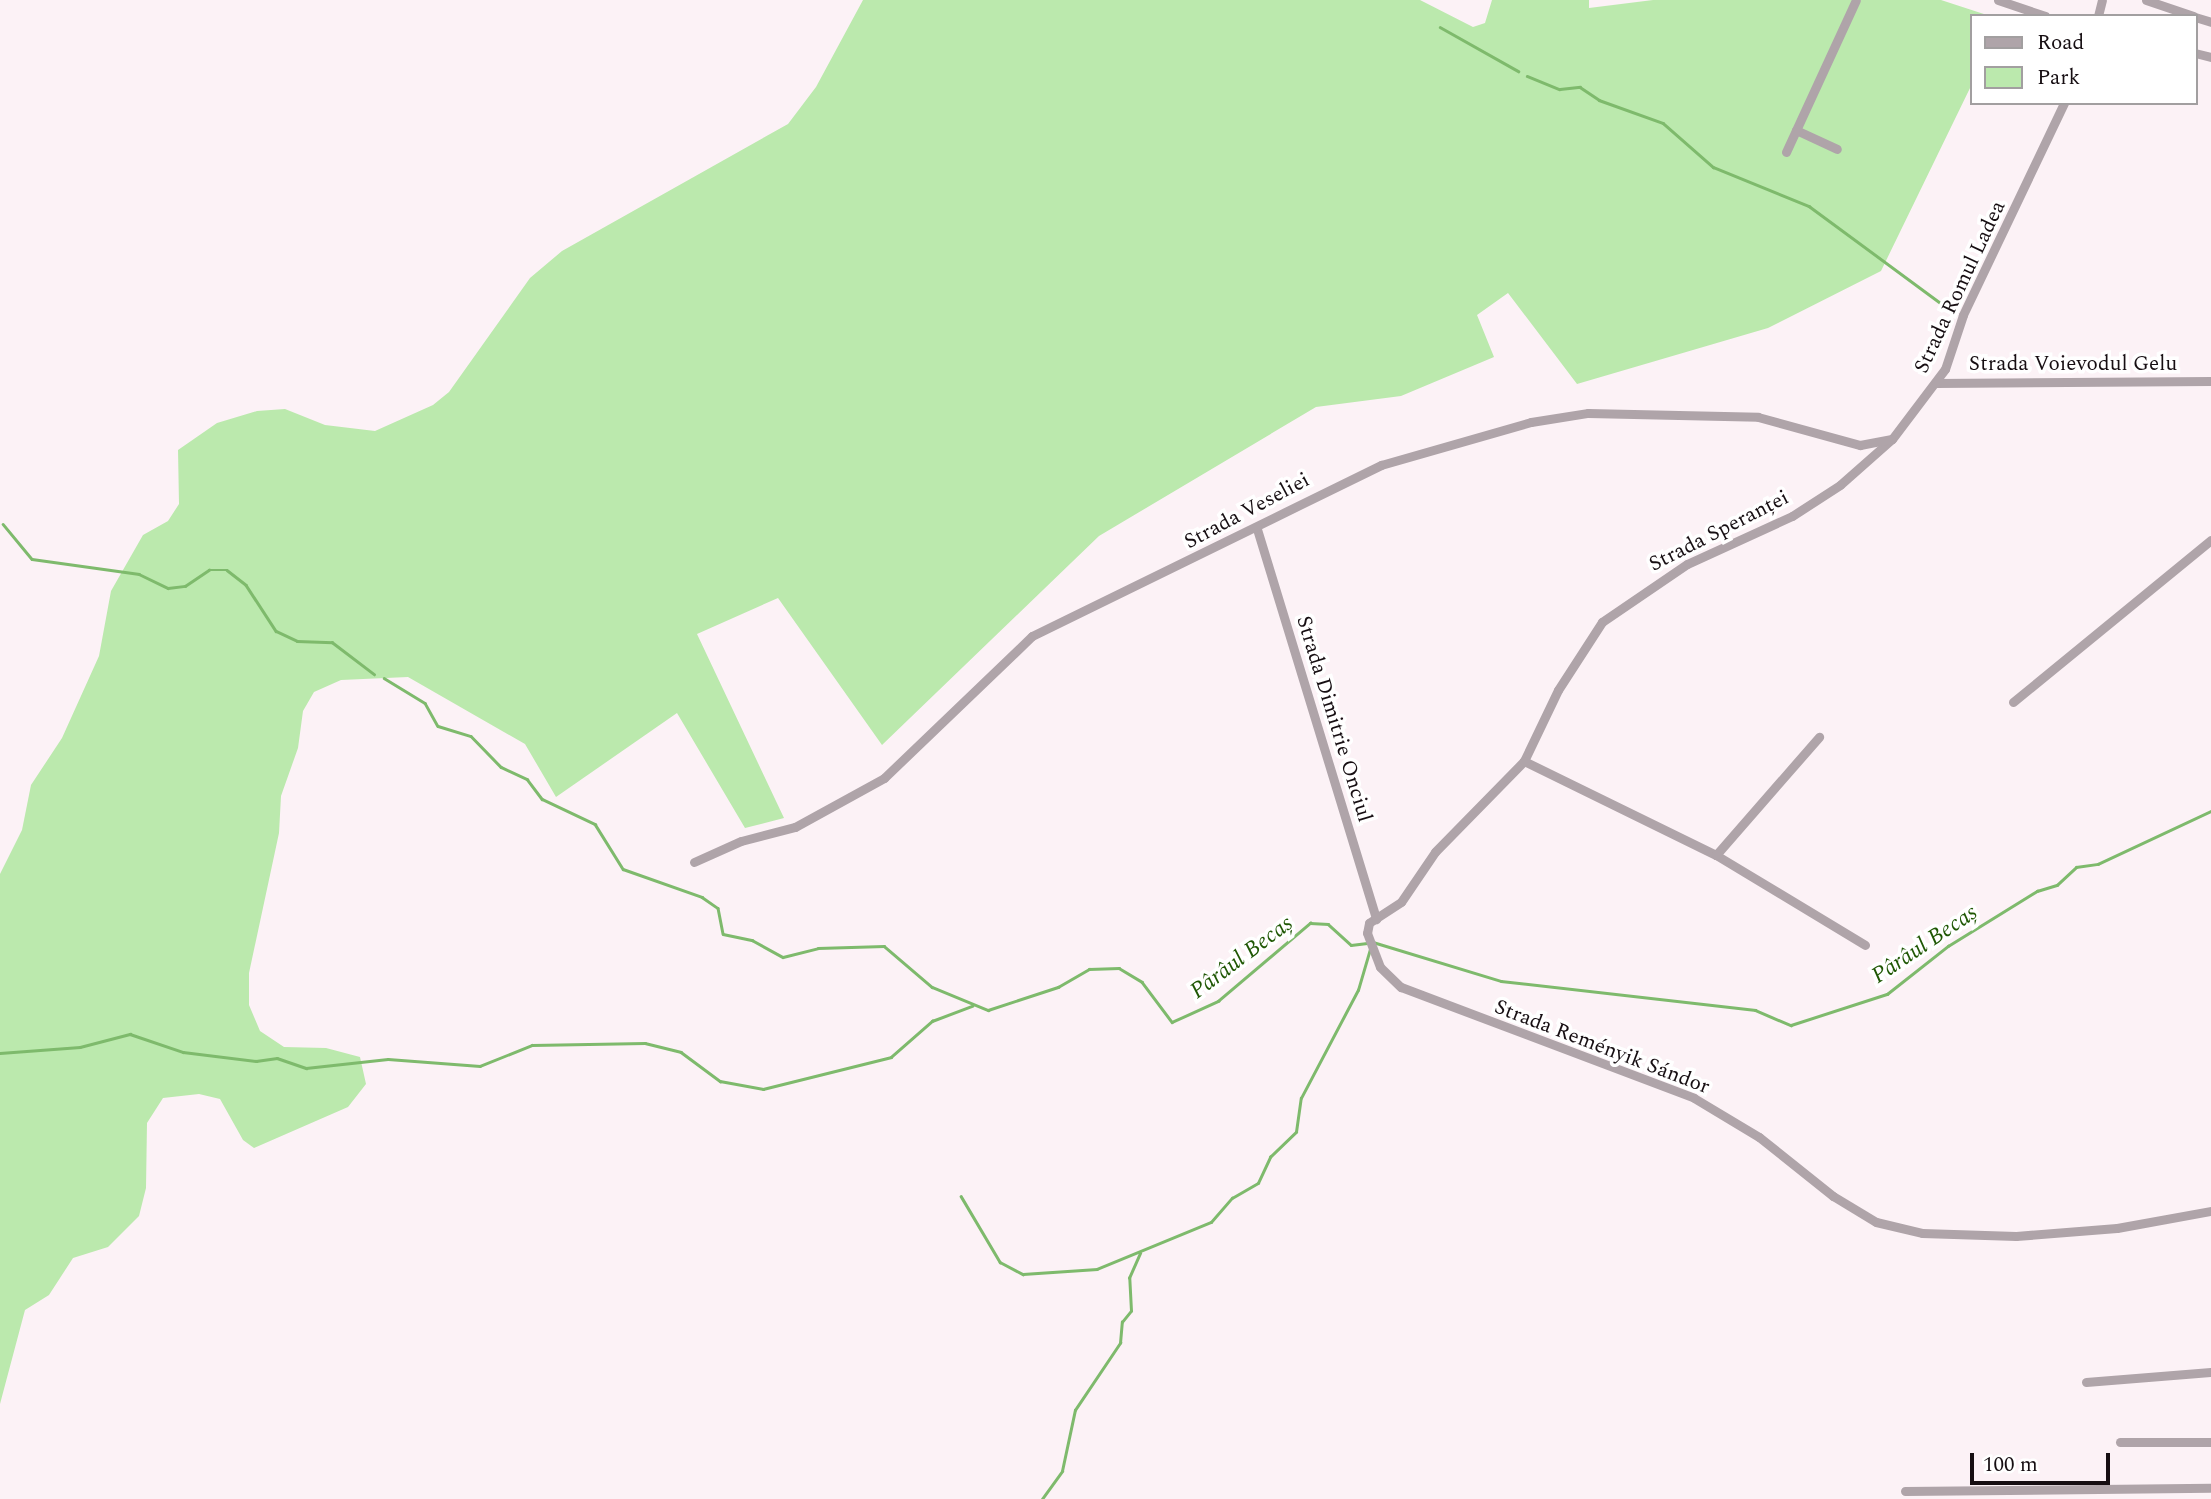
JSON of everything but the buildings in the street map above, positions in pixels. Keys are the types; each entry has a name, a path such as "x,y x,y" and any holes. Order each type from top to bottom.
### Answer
{"street":[{"path":"1786,152 1856,0"},
{"path":"2146,0 2188,14"},
{"path":"2003,1 2039,14"},
{"name":"Strada Romul Ladea","path":"1892,439 1936,383 2063,105"},
{"path":"1796,130 1837,149"},
{"name":"Strada Voievodul Gelu","path":"1936,383 2211,381"},
{"name":"Strada Veseliei","path":"694,862 741,841 795,827 884,778 1032,636 1257,529 1337,483 1381,466 1559,416 1758,417 1789,422 1860,445 1892,439"},
{"name":"Strada Speranței","path":"1372,921 1401,902 1435,852 1524,761 1579,651 1613,611 1696,559 1792,516 1840,485 1892,439"},
{"name":"Strada Dimitrie Onciul","path":"1257,529 1372,921"},
{"path":"2013,702 2211,540"},
{"path":"1716,855 1819,737"},
{"path":"1524,761 1716,855 1865,945"},
{"name":"Strada Reményik Sándor","path":"1372,921 1372,953 1401,986 1694,1098 1759,1137 1833,1196 1876,1222 1922,1233 2016,1236 2117,1228 2211,1211"},
{"path":"2086,1382 2211,1372"},
{"path":"2120,1442 2211,1442"},
{"path":"1905,1491 2211,1488"}],"green space":[{"path":"863,0 1420,0 1473,27 1485,23 1492,0 1589,0 1589,8 1653,0 1941,0 1984,14 1969,14 1969,90 1881,271 1768,328 1577,384 1508,293 1477,315 1494,357 1401,396 1316,407 1099,536 882,745 778,598 697,634 784,818 745,828 677,713 556,797 525,744 408,677 341,680 314,692 303,711 298,748 281,796 279,833 249,973 249,1005 260,1031 284,1047 326,1048 360,1057 366,1084 348,1107 254,1148 243,1140 220,1099 199,1094 163,1098 147,1123 146,1188 139,1216 108,1247 73,1258 49,1295 25,1310 0,1404 0,874 22,830 31,785 62,738 99,656 111,591 143,535 168,521 179,504 178,450 217,423 257,411 285,409 325,425 375,431 433,405 449,392 530,278 562,251 788,124 816,87"}],"waterway":[{"path":"1440,27 1518,71"},
{"path":"1527,76 1560,89 1580,87 1599,100 1663,123 1713,167 1809,206 1953,312"},
{"path":"3,524 32,559 139,574 168,588 185,586 209,570 227,570 246,585 276,631 297,641 332,642 374,674"},
{"name":"Pârâul Becaș","path":"384,678 425,703 438,726 471,736 501,767 527,779 542,799 595,824 623,869 702,897 718,908 723,934 752,940 783,957 818,948 884,946 932,987 988,1010 1058,987 1089,969 1119,968 1142,982 1172,1022 1218,1001 1310,923 1328,924 1351,945 1367,943"},
{"name":"Pârâul Becaș","path":"1373,942 1501,981 1755,1010 1791,1025 1887,994 1948,946 2037,891 2057,885 2076,867 2098,864 2211,811"},
{"path":"961,1196 1000,1262 1023,1274 1097,1269 1211,1222 1232,1198 1258,1183 1270,1157 1296,1132 1301,1098 1358,990 1370,949"},
{"path":"0,1053 80,1047 130,1034 183,1052 256,1061 277,1058 306,1068 388,1059 480,1066 532,1045 645,1043 681,1052 720,1081 763,1089 891,1057 932,1021 972,1006"},
{"path":"1042,1499 1062,1471 1075,1410 1120,1343 1122,1322 1131,1311 1129,1278 1140,1253"}]}
